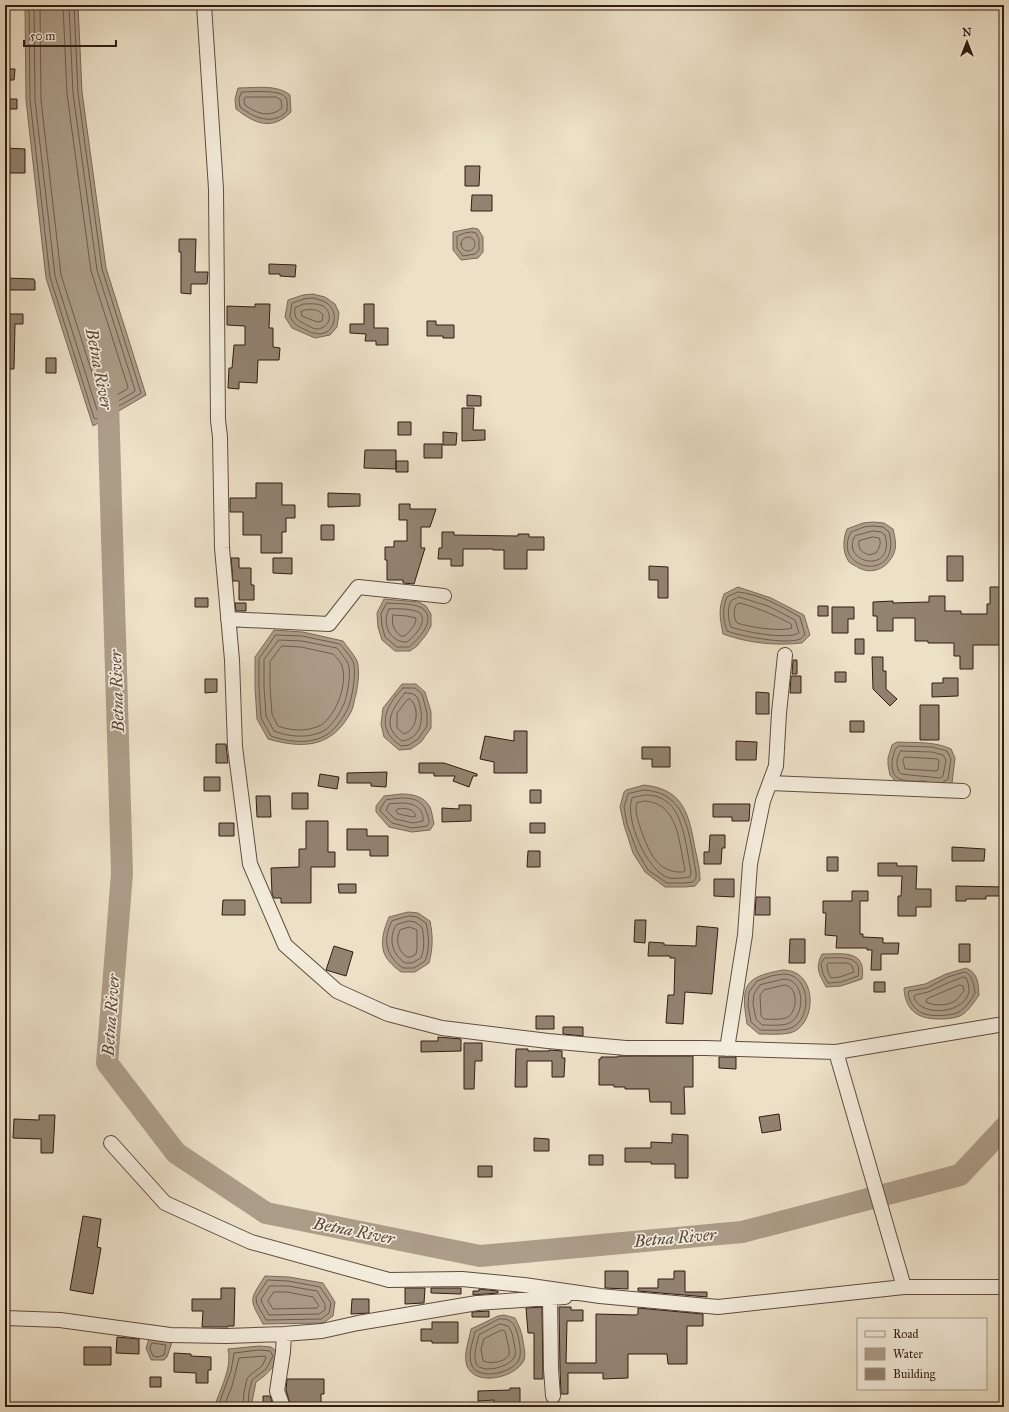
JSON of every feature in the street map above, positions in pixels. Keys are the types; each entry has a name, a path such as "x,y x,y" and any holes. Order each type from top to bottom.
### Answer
{"street":[{"path":"204,5 216,189 218,420 220,437 222,548 232,660 235,747 250,864 285,946 337,991 388,1014 442,1028 548,1041 626,1048 836,1052 1004,1024"},
{"path":"228,619 329,624 358,587 444,596"},
{"path":"727,1049 745,936 750,864 763,801 776,766 779,713 785,655"},
{"path":"770,783 963,791"},
{"path":"836,1052 904,1287"},
{"path":"111,1143 165,1203 251,1242 389,1280 462,1279 524,1285 600,1296 718,1307 904,1287 1004,1287"},
{"path":"5,1318 60,1320 170,1335 226,1336 284,1334 322,1331 358,1323 477,1303 577,1296 600,1296"},
{"path":"550,1298 553,1396"},
{"path":"283,1407 277,1392 284,1334"}],"water":[{"path":"25,5 78,5 82,92 106,268 146,395 93,426 46,278 26,100"},
{"path":"265,87 279,89 290,95 291,112 277,122 257,122 236,109 235,99 238,88"},
{"path":"473,228 478,229 483,237 483,252 478,258 461,260 453,250 453,232"},
{"path":"313,294 325,297 335,304 339,313 337,327 330,335 315,338 292,328 285,317 288,300 303,295"},
{"path":"863,523 884,523 893,529 895,547 894,553 888,563 880,569 870,571 859,568 849,562 844,550 844,541 847,529"},
{"path":"738,587 771,598 804,615 810,635 802,643 782,644 752,642 723,634 720,614 722,600 724,594"},
{"path":"384,599 419,602 426,606 431,614 431,626 426,635 417,646 410,651 395,651 382,640 378,627 377,613"},
{"path":"274,630 303,632 343,641 357,661 358,682 352,710 335,733 326,739 316,743 293,744 268,739 257,719 255,657"},
{"path":"402,684 416,684 425,692 431,712 431,728 421,742 411,749 399,750 384,737 381,724 383,708"},
{"path":"897,742 931,744 945,746 951,749 955,758 952,783 942,787 897,783 890,775 888,758 892,745"},
{"path":"644,785 657,787 667,791 681,803 692,831 699,870 700,880 695,886 665,887 645,872 633,853 620,807 624,792 626,790"},
{"path":"401,794 417,796 427,803 431,809 434,824 430,830 412,832 389,827 376,812 376,806 384,796"},
{"path":"408,912 418,913 430,921 432,947 429,963 415,972 401,972 386,956 383,945 383,934 389,917"},
{"path":"822,954 845,954 857,958 861,962 863,969 862,979 841,986 826,987 821,978 818,967"},
{"path":"966,968 973,972 977,978 979,995 966,1012 960,1016 951,1018 934,1019 920,1016 910,1008 907,1003 904,988 925,984 946,974"},
{"path":"783,970 795,972 803,979 808,988 810,999 809,1010 805,1020 799,1028 790,1033 759,1034 747,1024 744,1001 745,992 752,980 760,976"},
{"path":"265,1276 289,1277 323,1283 335,1302 333,1316 323,1323 263,1324 255,1309 253,1300 256,1290"},
{"path":"504,1315 515,1318 519,1326 524,1348 524,1360 520,1366 513,1371 496,1378 486,1378 471,1373 467,1366 466,1352 471,1329 498,1316"},
{"path":"149,1339 163,1339 172,1342 167,1357 164,1360 151,1360 146,1348"},
{"path":"259,1346 271,1347 276,1352 277,1359 273,1367 256,1382 251,1407 218,1407 216,1402 228,1369 228,1349"}],"building":[{"path":"5,69 15,69 14,80 5,80"},
{"path":"5,99 17,99 17,109 5,109"},
{"path":"5,148 25,149 25,173 5,173"},
{"path":"465,166 480,166 479,186 465,186"},
{"path":"472,195 492,195 492,211 471,211"},
{"path":"179,239 196,239 195,272 208,272 207,284 191,284 191,294 181,293 181,252 179,252"},
{"path":"269,264 296,265 295,277 280,276 280,274 269,274"},
{"path":"5,278 34,279 35,290 5,290"},
{"path":"255,304 270,304 269,328 273,328 273,347 280,348 279,360 258,360 257,383 239,382 239,389 228,388 229,368 232,368 234,345 245,345 245,326 227,325 227,306 255,307"},
{"path":"364,304 374,304 374,328 388,328 388,345 376,345 376,341 365,341 366,334 350,333 350,324 364,324"},
{"path":"5,314 23,314 23,324 15,324 14,369 5,369"},
{"path":"427,321 436,321 436,325 454,325 454,338 427,336"},
{"path":"46,358 56,358 56,373 46,373"},
{"path":"467,395 481,396 481,406 467,406"},
{"path":"462,408 474,408 473,430 485,430 485,440 462,441"},
{"path":"398,422 411,422 411,435 398,435"},
{"path":"443,432 457,433 456,445 443,445"},
{"path":"424,444 442,444 442,458 424,458"},
{"path":"365,450 396,450 396,469 364,468"},
{"path":"396,461 408,461 408,472 396,472"},
{"path":"256,483 282,483 282,505 295,505 295,518 286,518 286,532 282,532 282,553 261,553 261,535 243,535 243,512 230,512 230,498 256,498"},
{"path":"328,493 360,494 360,506 328,507"},
{"path":"399,504 410,504 410,509 436,509 430,527 421,527 421,548 425,548 414,584 403,583 403,580 387,580 387,560 385,560 385,547 394,547 394,541 407,541 407,520 399,520"},
{"path":"321,525 334,525 334,540 321,540"},
{"path":"442,532 454,532 454,535 518,536 518,534 529,534 529,537 544,537 544,550 527,550 527,569 504,569 504,550 493,549 463,549 463,566 451,566 451,559 438,559 439,548 442,548"},
{"path":"947,556 963,556 963,581 947,581"},
{"path":"231,558 239,558 239,568 251,568 251,585 254,585 254,600 239,600 239,581 233,581"},
{"path":"273,558 292,558 292,574 273,573"},
{"path":"649,566 668,567 668,598 658,598 658,580 649,580"},
{"path":"990,587 1004,587 1004,609 1000,609 1000,632 1004,631 1004,645 973,645 973,669 960,669 960,656 954,656 954,643 928,643 928,641 915,641 915,618 893,618 893,631 877,631 877,616 873,616 873,602 929,602 929,596 945,596 945,611 961,611 961,614 987,614 987,604 990,604"},
{"path":"195,598 208,598 208,607 195,607"},
{"path":"235,603 246,603 246,611 236,611"},
{"path":"818,606 828,606 828,616 818,616"},
{"path":"832,607 854,607 854,619 848,619 848,633 832,633"},
{"path":"855,639 864,639 864,654 855,654"},
{"path":"872,657 883,657 883,671 886,671 886,689 897,699 890,706 873,689"},
{"path":"793,660 797,660 797,674 792,674"},
{"path":"835,672 846,672 846,682 835,682"},
{"path":"791,676 801,676 801,693 790,693"},
{"path":"943,678 958,678 958,696 932,697 932,683 943,683"},
{"path":"205,679 217,679 217,692 205,693"},
{"path":"756,692 769,693 769,714 756,714"},
{"path":"920,705 939,705 939,740 920,740"},
{"path":"850,721 864,721 864,732 850,732"},
{"path":"514,731 527,731 527,773 494,773 494,762 480,759 485,736 514,741"},
{"path":"736,741 757,742 756,760 736,760"},
{"path":"216,744 226,744 228,763 216,763"},
{"path":"642,747 670,747 670,767 652,767 652,759 642,759"},
{"path":"419,763 444,763 477,774 477,776 473,776 469,787 453,781 455,776 434,776 434,773 419,773"},
{"path":"387,772 386,787 371,786 371,783 347,783 347,773"},
{"path":"320,774 339,777 337,789 318,786"},
{"path":"204,777 220,777 220,791 204,791"},
{"path":"530,790 541,790 541,803 530,803"},
{"path":"292,793 308,793 308,809 292,809"},
{"path":"256,796 270,796 271,817 257,817"},
{"path":"713,804 750,804 749,821 732,821 732,817 713,817"},
{"path":"459,805 471,805 471,821 442,822 442,808 459,809"},
{"path":"306,821 328,821 328,852 335,852 335,867 311,867 311,903 281,903 281,898 274,898 272,894 271,868 299,867 299,849 306,849"},
{"path":"219,823 234,823 234,836 219,836"},
{"path":"530,823 545,823 545,833 530,833"},
{"path":"347,829 367,829 367,836 388,836 388,856 370,856 370,850 347,850"},
{"path":"710,835 725,835 725,848 722,848 721,864 704,864 704,852 709,852"},
{"path":"952,847 985,849 984,861 952,861"},
{"path":"528,851 540,851 540,867 527,867"},
{"path":"827,857 838,857 838,871 827,871"},
{"path":"878,863 897,863 897,866 917,866 916,889 931,889 931,907 916,907 916,916 898,916 898,896 901,896 902,876 878,876"},
{"path":"714,879 734,879 734,897 714,896"},
{"path":"338,884 356,884 356,893 339,893"},
{"path":"956,886 1004,887 1004,896 986,896 986,899 966,899 966,901 956,901"},
{"path":"852,891 868,891 868,901 860,901 860,934 863,934 863,937 883,938 883,943 899,943 898,954 881,954 881,970 871,970 872,950 867,950 867,948 836,948 837,936 825,935 826,913 823,913 823,901 852,901"},
{"path":"756,897 770,897 770,915 755,915"},
{"path":"223,900 245,900 245,915 222,915"},
{"path":"635,920 646,920 645,943 634,942"},
{"path":"697,926 718,928 712,994 685,992 683,1024 666,1023 668,995 674,995 675,958 670,958 670,956 648,956 649,942 664,943 664,945 696,946"},
{"path":"790,939 805,939 805,963 789,963"},
{"path":"959,944 970,944 970,962 959,962"},
{"path":"334,946 353,952 346,976 326,970"},
{"path":"874,982 885,982 885,992 874,992"},
{"path":"536,1016 554,1016 554,1029 536,1029"},
{"path":"563,1027 583,1027 583,1036 563,1034"},
{"path":"438,1037 461,1039 461,1051 421,1052 421,1041 438,1041"},
{"path":"464,1043 482,1043 482,1061 475,1061 474,1089 464,1089"},
{"path":"516,1049 528,1049 528,1051 562,1051 562,1058 565,1058 564,1077 552,1077 552,1061 527,1061 527,1087 515,1087"},
{"path":"693,1056 693,1087 684,1087 685,1114 671,1114 671,1102 650,1102 649,1089 625,1089 625,1087 614,1087 614,1085 599,1085 599,1059 601,1059 601,1057"},
{"path":"719,1057 736,1057 736,1069 719,1068"},
{"path":"779,1114 781,1130 762,1133 759,1117"},
{"path":"39,1115 55,1115 53,1153 41,1153 41,1139 13,1138 14,1119 39,1120"},
{"path":"672,1134 688,1135 688,1178 675,1178 675,1164 625,1162 625,1148 651,1148 651,1142 672,1143"},
{"path":"534,1138 549,1139 549,1151 534,1151"},
{"path":"589,1155 603,1155 603,1165 589,1165"},
{"path":"478,1166 492,1166 492,1177 478,1177"},
{"path":"83,1216 101,1219 97,1247 101,1248 93,1294 70,1290"},
{"path":"605,1271 628,1271 628,1289 605,1288"},
{"path":"674,1271 685,1271 685,1292 707,1292 707,1297 638,1291 638,1288 658,1288 658,1279 674,1279"},
{"path":"221,1288 235,1288 234,1326 202,1327 203,1311 192,1311 192,1299 221,1299"},
{"path":"405,1288 425,1288 424,1303 405,1304"},
{"path":"431,1288 461,1288 461,1294 431,1293"},
{"path":"479,1289 498,1291 498,1293 473,1295 473,1291 479,1291"},
{"path":"352,1299 369,1299 369,1313 351,1314"},
{"path":"542,1307 543,1379 534,1379 534,1333 528,1333 526,1308"},
{"path":"559,1307 571,1307 571,1310 583,1310 583,1321 567,1321 566,1363 596,1363 596,1314 636,1315 638,1314 638,1308 703,1314 703,1326 687,1326 687,1364 668,1364 667,1354 628,1354 628,1378 603,1379 603,1373 568,1373 568,1394 561,1394"},
{"path":"489,1311 489,1317 472,1317 472,1312"},
{"path":"432,1322 458,1322 458,1343 432,1343 432,1341 421,1341 421,1329 432,1329"},
{"path":"117,1337 139,1339 139,1354 116,1353"},
{"path":"84,1347 111,1347 111,1365 84,1365"},
{"path":"174,1353 211,1357 211,1370 208,1370 208,1383 196,1383 196,1373 174,1372"},
{"path":"150,1377 161,1377 161,1387 150,1387"},
{"path":"287,1379 324,1379 324,1394 321,1394 321,1407 291,1407 286,1390"},
{"path":"510,1388 520,1388 520,1407 510,1407 510,1404 494,1404 494,1400 478,1401 478,1391 510,1390"},
{"path":"263,1396 270,1396 274,1407 263,1407"}],"waterway":[{"name":"Betna River","path":"105,388 108,402 122,873 107,1063 176,1153 266,1213 480,1256 742,1232 960,1175 1004,1128"}]}
